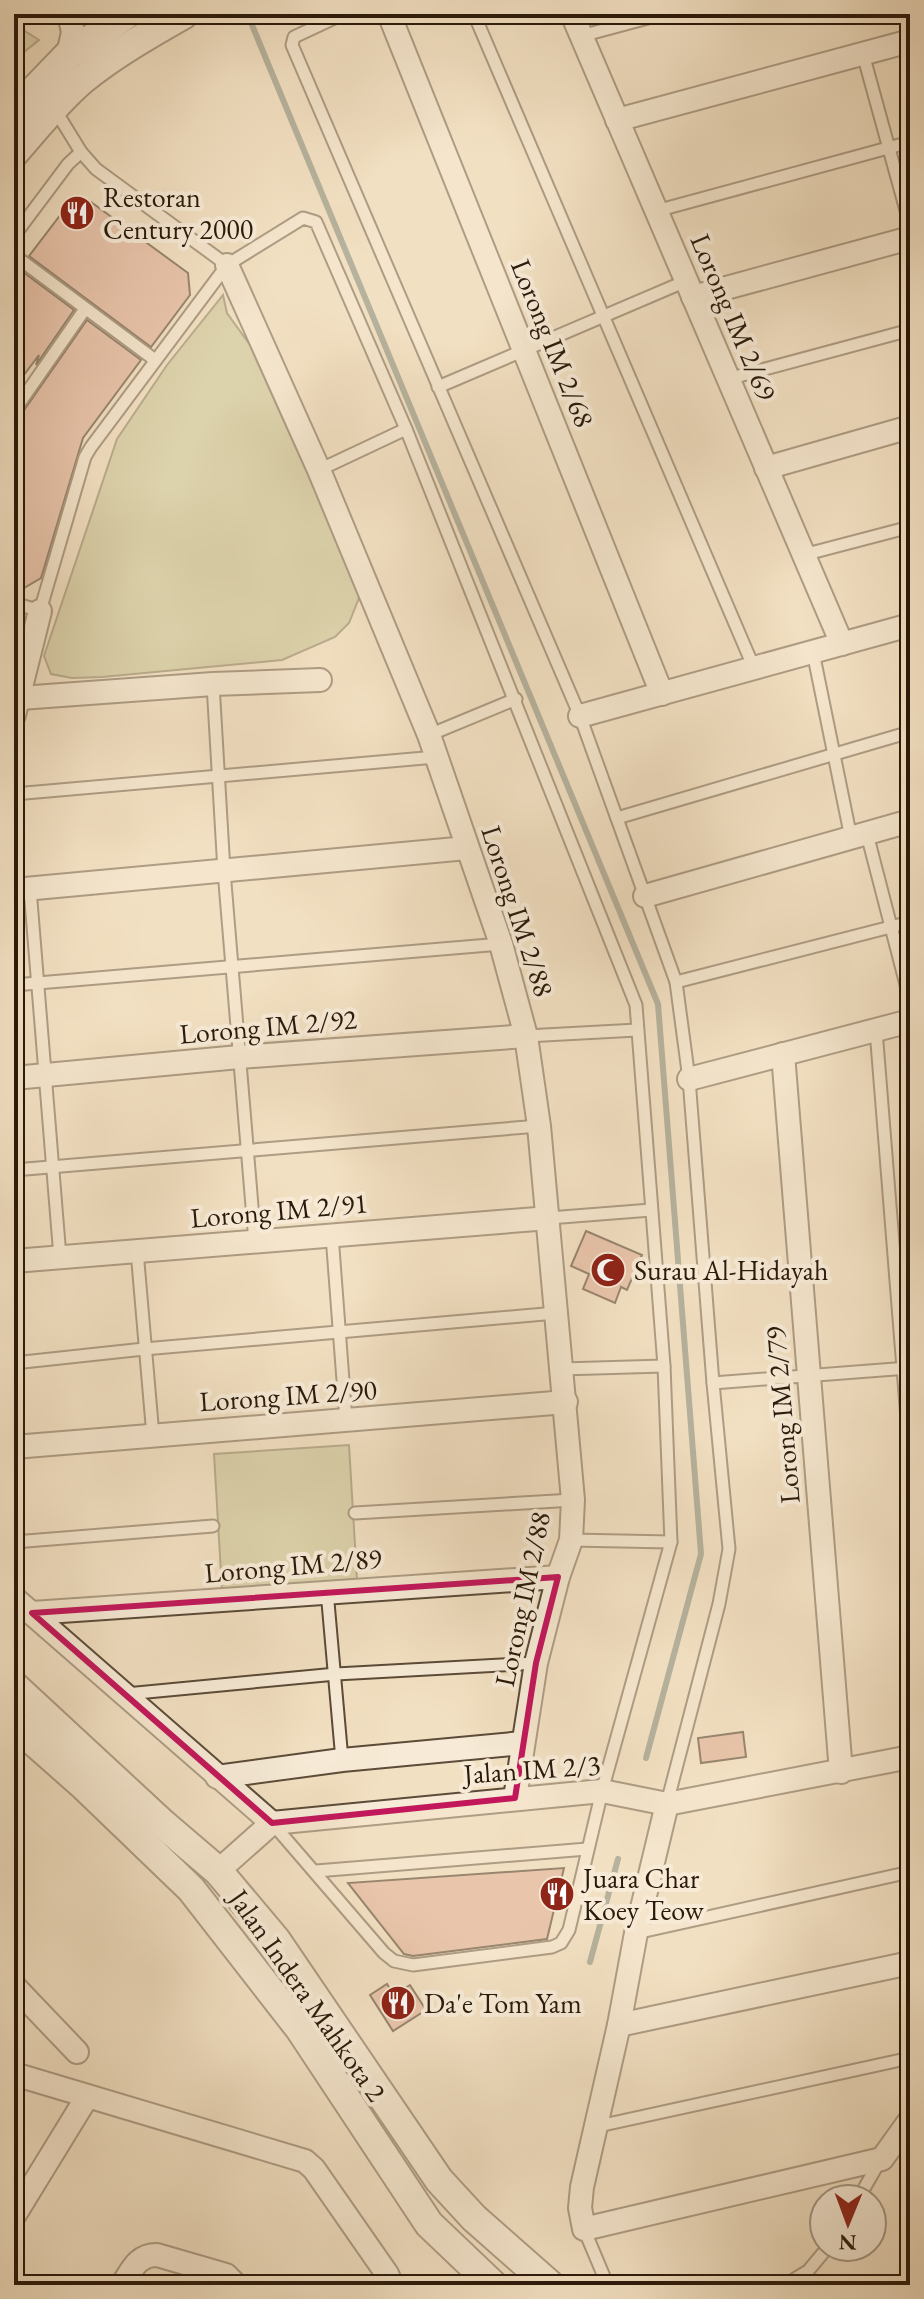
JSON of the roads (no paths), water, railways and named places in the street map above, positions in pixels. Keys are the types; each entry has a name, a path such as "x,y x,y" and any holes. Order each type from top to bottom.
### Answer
{"street":[{"path":"68,55 73,32 69,14"},
{"path":"14,111 68,55 127,14"},
{"path":"14,153 54,107 83,80 136,41 184,14"},
{"name":"Lorong IM 2/68","path":"389,14 662,694"},
{"name":"Lorong IM 2/69","path":"572,14 842,644"},
{"path":"617,120 910,41"},
{"path":"689,289 910,238"},
{"name":"Lorong IM 2/88","path":"227,265 319,470 429,735 501,944 526,1036 549,1218 573,1500 571,1540 536,1663 515,1798"},
{"path":"766,468 910,427"},
{"path":"40,611 17,707 213,684 320,680"},
{"path":"580,716 910,625"},
{"path":"645,896 910,821"},
{"path":"22,890 467,848"},
{"path":"689,1079 910,1021"},
{"name":"Lorong IM 2/92","path":"14,1078 239,1057 526,1036"},
{"name":"Lorong IM 2/79","path":"783,1054 841,1772"},
{"name":"Lorong IM 2/91","path":"14,1261 549,1218"},
{"name":"Lorong IM 2/90","path":"14,1447 566,1402"},
{"name":"Lorong IM 2/89","path":"32,1613 558,1577"},
{"path":"14,1598 272,1823 218,1871"},
{"name":"Jalan Indera Mahkota 2","path":"14,1686 218,1871 276,1940 402,2130 439,2180 474,2218 550,2285"},
{"name":"Jalan Indera Mahkota 2","path":"14,1724 83,1785 191,1889 300,2029 429,2224 481,2282"},
{"name":"Jalan IM 2/3","path":"217,1777 342,1760 523,1743"},
{"name":"Jalan IM 2/3","path":"272,1823 602,1791 667,1804 910,1757"},
{"path":"667,1804 636,1933 619,2025 593,2127 582,2187 582,2219 882,2159 910,2120"},
{"path":"619,2025 910,1963"},
{"path":"14,1986 77,2052"},
{"path":"14,2074 305,2161 322,2180 392,2285"},
{"path":"14,2216 87,2097"},
{"path":"122,2285 139,2259 157,2255 226,2275 236,2285"}],"lane":[{"path":"343,14 294,37 292,45 580,716 676,982 689,1079 728,1532 727,1570 667,1804"},
{"path":"474,14 754,668"},
{"path":"581,36 663,14"},
{"path":"863,54 910,225"},
{"name":"Lorong IM 2/88","path":"54,107 81,152 96,169 227,265"},
{"path":"656,211 910,142"},
{"path":"14,236 68,164 81,152"},
{"path":"14,603 40,611 85,457 227,265 303,218 316,222 406,429 636,1005 664,1366 671,1542 602,1791 569,1930 561,1943 539,1949 413,1965 394,1961 272,1823"},
{"path":"14,255 155,360"},
{"path":"438,387 603,316 689,289"},
{"path":"14,411 85,309"},
{"path":"728,379 910,330"},
{"path":"319,470 406,429"},
{"path":"803,555 910,527"},
{"path":"813,652 834,754 891,927 910,1000"},
{"path":"213,684 224,871 255,1242"},
{"path":"429,735 516,699"},
{"path":"617,818 910,732"},
{"path":"14,794 436,757"},
{"path":"22,890 38,983 60,1257"},
{"path":"676,982 910,922"},
{"path":"14,985 501,944"},
{"path":"526,1036 637,1030"},
{"path":"876,1030 906,1368 910,1456"},
{"path":"14,1170 539,1126"},
{"path":"549,1218 651,1210"},
{"path":"332,1235 346,1421"},
{"path":"137,1251 153,1436"},
{"path":"14,1363 557,1313"},
{"path":"562,1369 664,1366"},
{"path":"713,1383 906,1368"},
{"path":"355,1513 573,1500"},
{"path":"14,1542 213,1526"},
{"path":"571,1540 671,1542"},
{"path":"327,1591 342,1760"},
{"path":"124,1694 336,1674 536,1663"},
{"path":"316,1871 587,1849"},
{"path":"636,1933 910,1872"},
{"path":"593,2127 910,2058"},
{"path":"868,2183 882,2159"},
{"path":"582,2219 605,2279 612,2285"},
{"path":"785,2285 808,2271 815,2263"}],"waterway":[{"path":"252,25 658,1004 701,1554 646,1758"},
{"path":"590,1962 618,1859"}],"place":[{"name":"Restoran Century 2000","path":"77,213"},
{"name":"Surau Al-Hidayah","path":"608,1270"},
{"name":"Juara Char Koey Teow","path":"557,1894"},
{"name":"Da'e Tom Yam","path":"398,2003"}]}
